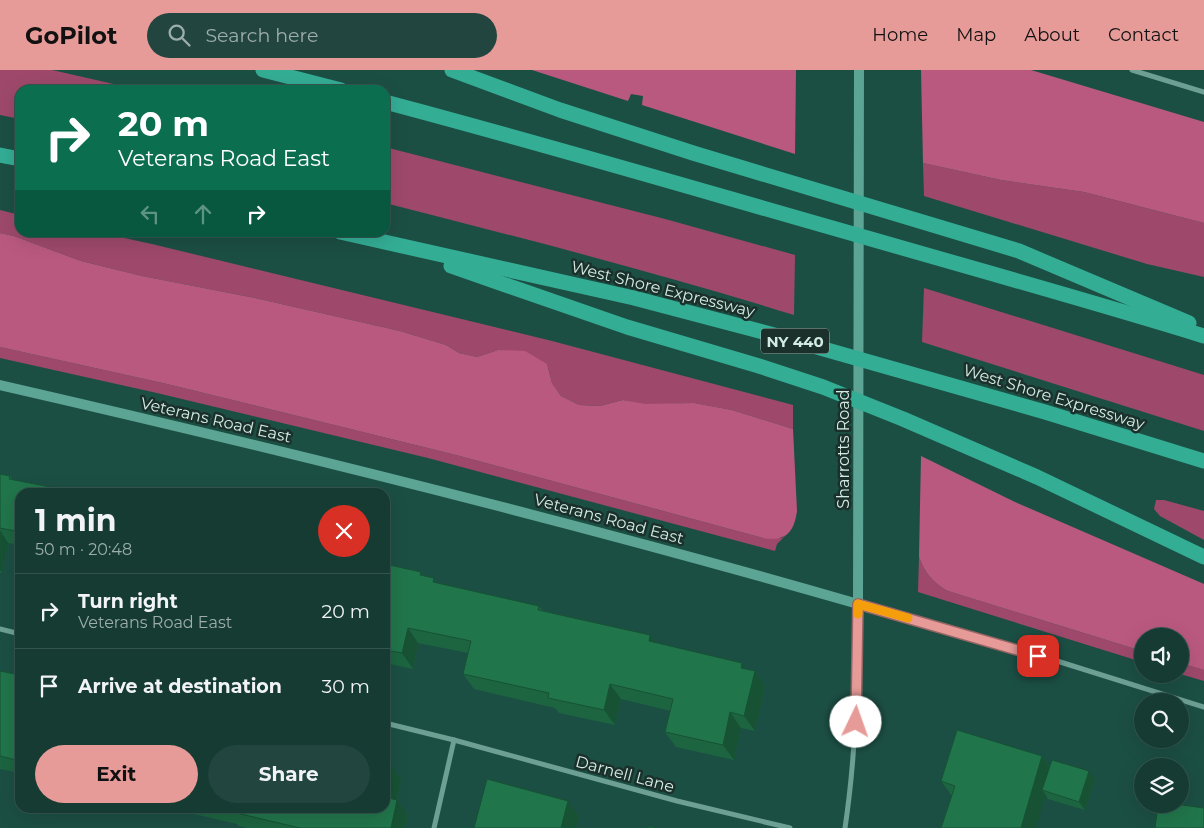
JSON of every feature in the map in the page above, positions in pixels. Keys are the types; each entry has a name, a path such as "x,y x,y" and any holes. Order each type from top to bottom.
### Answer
{"highway":[{"path":"263,70 322,85"},
{"path":"452,70 560,110 693,153 1019,251 1204,329"},
{"path":"390,103 621,166 1204,336"},
{"path":"0,155 15,158"},
{"name":"West Shore Expressway","path":"360,237 634,298 778,336 1036,410 1204,461"},
{"path":"380,242 627,327 823,387 903,419 1037,477 1204,557"}],"street":[{"name":"Sharrotts Road","path":"845,828 854,755 858,678 858,70"},
{"path":"1132,70 1204,92"},
{"name":"Veterans Road East","path":"0,385 240,440 489,502 768,578 1048,659 1204,707"},
{"path":"0,629 15,633"},
{"name":"Darnell Lane","path":"390,724 677,801 790,828"},
{"path":"434,828 454,740"}],"shaded area":[{"path":"0,70 52,70 118,85 15,85 15,118 0,115"},
{"path":"532,70 796,70 795,154 642,105 643,96 631,94 628,101"},
{"path":"921,70 1031,70 1204,122 1204,223 1084,192 1001,180 923,163"},
{"path":"390,148 665,219 795,255 794,315 641,270 390,204"},
{"path":"923,163 1001,180 1084,192 1204,223 1204,277 1147,264 924,196"},
{"path":"0,210 15,214 15,236 0,233"},
{"path":"0,233 14,236 81,261 142,276 255,298 400,331 446,345 459,353 477,357 498,350 525,351 547,364 552,383 561,396 579,405 600,406 623,400 645,404 694,403 732,410 793,429 796,518 788,534 778,538 763,538 456,455 167,384 0,347"},
{"path":"17,237 120,237 552,341 793,405 793,429 732,410 694,403 645,405 623,400 600,406 579,405 561,396 552,383 547,364 498,350 477,357 459,353 446,345 400,331 255,298 142,276 81,261"},
{"path":"924,288 1204,375 1204,431 922,342"},
{"path":"0,347 167,384 456,455 763,538 782,538 790,531 777,544 775,551 428,458 157,393 0,358"},
{"path":"921,456 1015,502 1204,584 1204,670 1189,666 1189,628 1134,628 1134,649 948,591 938,585 927,573 919,557"},
{"path":"1156,500 1164,500 1204,511 1204,540 1160,516 1154,509"},
{"path":"919,557 930,577 948,591 1134,649 1134,660 918,592"},
{"path":"1189,666 1204,670 1204,681 1189,677"}],"building":[{"path":"0,474 10,476 9,479 55,488 15,488 15,531 0,528"},
{"path":"390,565 421,572 420,575 434,578 433,582 539,606 538,610 650,635 649,641 742,663 741,668 755,671 744,716 730,712 723,745 665,732 673,699 610,684 604,710 548,698 549,693 463,674 471,641 408,628 402,653 390,651"},
{"path":"0,671 15,674 15,760 0,756"},
{"path":"957,730 1042,756 1021,828 941,828 955,786 941,781"},
{"path":"1052,760 1089,771 1079,802 1042,790"},
{"path":"487,779 568,801 561,828 474,828"},
{"path":"390,798 397,800 391,828 300,828 236,813 390,813"},
{"path":"1189,806 1204,808 1204,828 1155,828 1157,813 1189,813"}],"slow traffic":[{"path":"858,614 858,604 908,618"}],"route":[{"path":"856,722 858,604 1038,656"}]}
